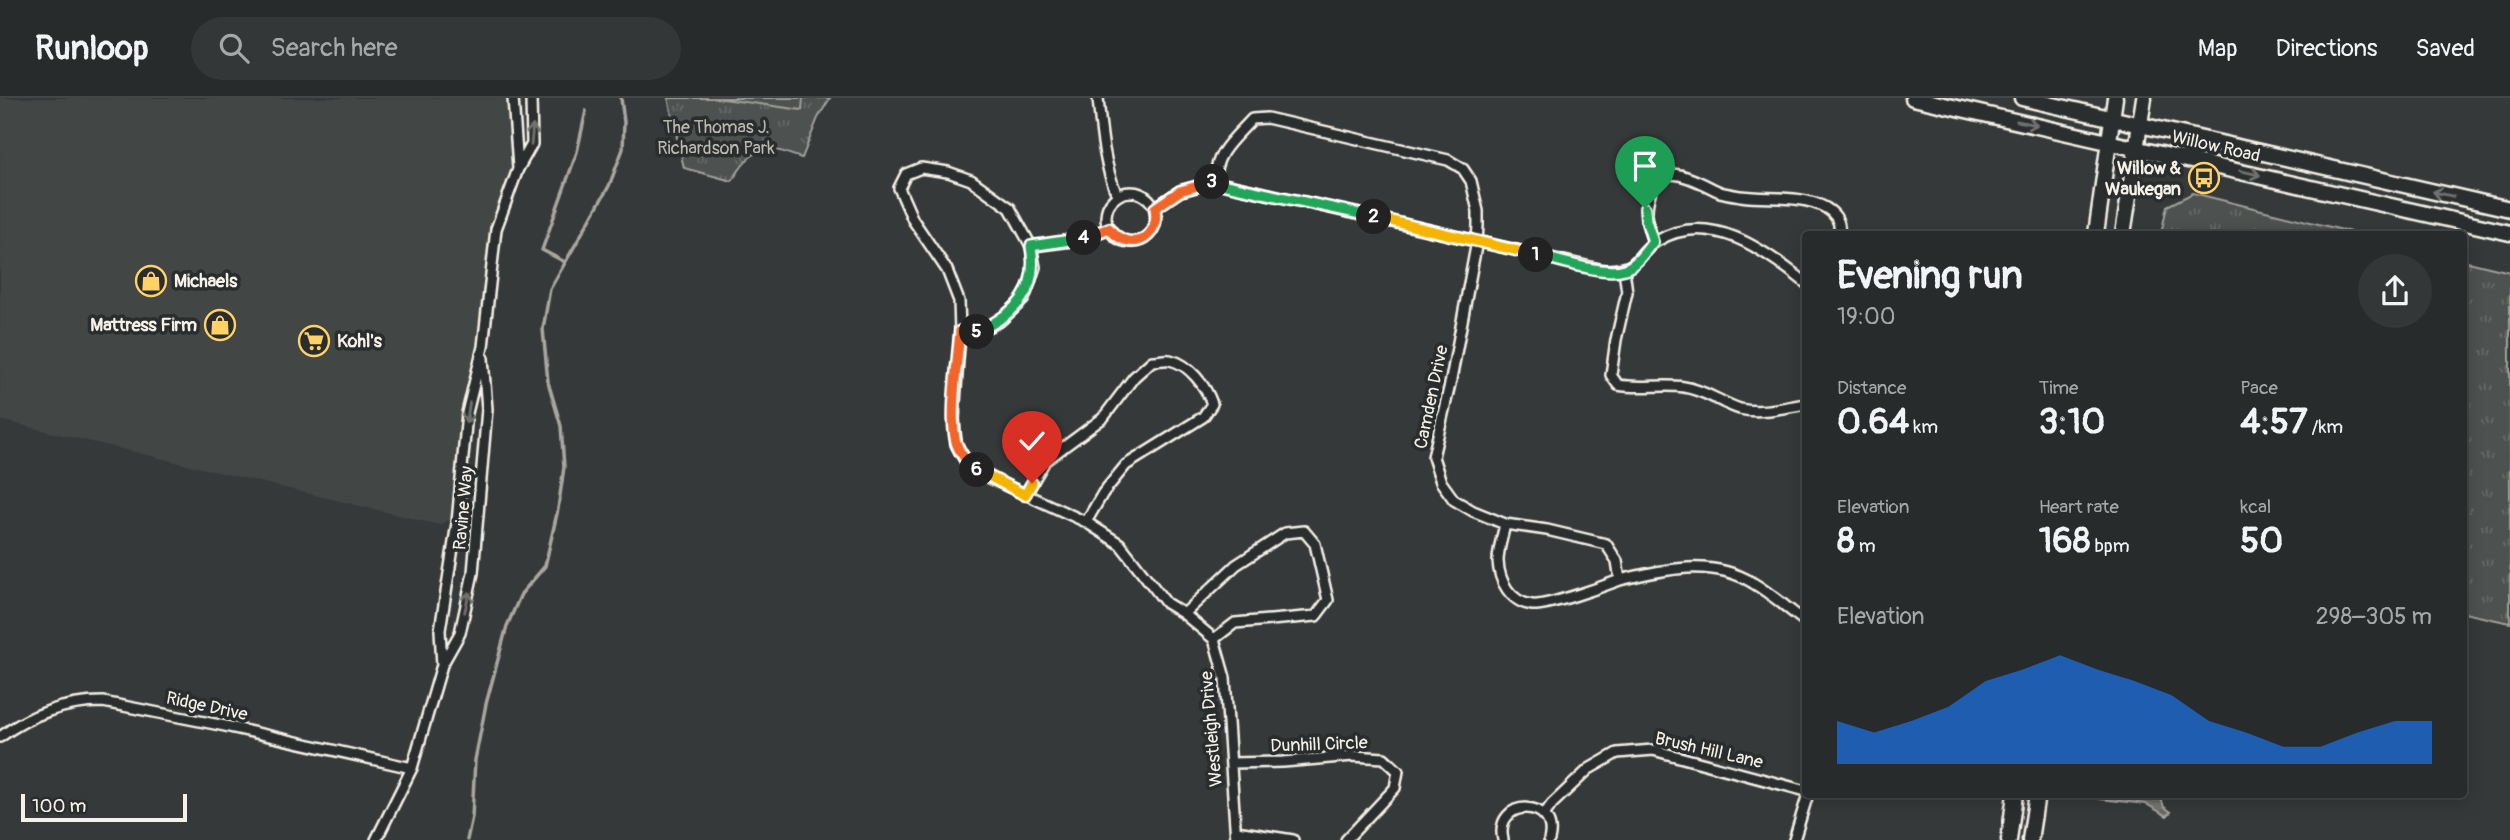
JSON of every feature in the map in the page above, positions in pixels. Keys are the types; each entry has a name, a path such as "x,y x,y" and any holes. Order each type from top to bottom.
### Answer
{"main road":[{"name":"Willow Road","path":"1913,98 2510,233"},
{"name":"Willow Road","path":"2022,98 2510,209"},
{"path":"2096,231 2115,98"},
{"path":"2123,231 2144,98"},
{"path":"2009,840 2014,798"},
{"path":"2030,840 2036,798"}],"street":[{"name":"Ravine Way","path":"513,98 518,170"},
{"name":"Ravine Way","path":"442,665 440,630 457,523 467,413 483,347 496,229 518,170 532,144 531,98"},
{"path":"1098,98 1101,136 1111,181 1118,195"},
{"name":"Camden Drive","path":"1215,182 1215,166 1225,149 1252,119 1267,118 1448,160 1463,169 1471,181 1478,211 1477,241 1451,380 1433,457 1441,482 1454,500 1505,524 1547,530 1606,544 1617,561 1620,580"},
{"path":"960,331 975,333 1000,321 1024,299 1035,267 1031,246 1010,208 971,180 948,172 921,168 906,174 900,188 913,219 947,270 959,301 960,331 954,419 956,444 967,462 983,475 1086,522 1120,544 1166,603 1214,639 1235,623 1317,615 1328,600 1315,544 1304,531 1285,533 1236,565 1184,614"},
{"path":"1653,242 1645,208 1652,186 1673,173 1721,192 1762,198 1800,199 1815,204 1836,216 1839,231"},
{"path":"1155,208 1180,191 1215,182 1604,270 1624,270 1636,263 1653,242 1675,232 1695,228 1738,237 1802,280"},
{"path":"1125,192 1140,193 1152,202 1155,208 1157,217 1152,232 1138,241 1121,240 1109,228 1106,214 1108,206 1118,195 1125,192"},
{"path":"1031,246 1081,240 1109,228"},
{"path":"1624,270 1628,292 1616,340 1611,375 1618,384 1631,387 1694,388 1740,409 1802,404"},
{"name":"Ravine Way","path":"376,840 412,768 442,665 460,633 474,573 486,409 483,347"},
{"path":"1025,495 1045,461 1103,418 1135,377 1152,361 1171,360 1194,375 1208,393 1212,404 1203,417 1126,465 1103,493 1086,522"},
{"path":"1505,524 1498,560 1504,587 1516,598 1532,605 1662,570 1693,568 1722,570 1752,583 1802,619"},
{"name":"Westleigh Drive","path":"1214,639 1225,678 1236,836"},
{"name":"Ridge Drive","path":"0,737 33,716 54,708 84,702 103,702 412,768"},
{"name":"Brush Hill Lane","path":"1544,815 1589,769 1617,753 1653,750 1802,792"},
{"name":"Dunhill Circle","path":"1231,763 1353,756 1384,758 1398,771 1395,788 1346,840"},
{"path":"1794,840 1806,798"},
{"path":"1503,840 1503,823 1516,810 1528,807 1544,815 1550,828 1549,840"},
{"path":"1236,836 1293,840"}],"shaded area":[{"path":"0,98 506,98 512,168 490,227 479,347 461,412 451,519 440,525 0,420"},
{"path":"2097,798 2161,798 2164,807 2171,812 2167,816 2146,804"}],"green space":[{"name":"The Thomas J. Richardson Park","path":"668,98 830,98 818,118 802,158 778,151 760,151 749,158 732,181 684,168"},
{"path":"716,98 803,98 802,110"},
{"path":"2193,193 2347,231 2162,231 2167,206"},
{"path":"2467,262 2510,272 2510,623 2467,614"}],"waterway":[{"path":"467,840 472,817 475,760 486,704 507,626 521,594 545,566 558,509 564,467 561,426 548,382 543,329 550,289 609,186 623,149 621,98"},
{"path":"565,262 542,250 577,152 586,111"}],"place":[{"name":"Willow & Waukegan","path":"2204,178"},
{"name":"Michaels","path":"151,281"},
{"name":"Mattress Firm","path":"220,325"},
{"name":"Kohl's","path":"314,341"}],"route":[{"path":"1032,483 1025,495 983,475 967,462 956,444 954,419 960,331 975,333 1000,321 1024,299 1035,267 1031,246 1081,240 1109,228 1121,240 1138,241 1152,232 1157,217 1155,208 1180,191 1215,182 1584,266 1624,270 1636,263 1653,242 1645,208"}]}
